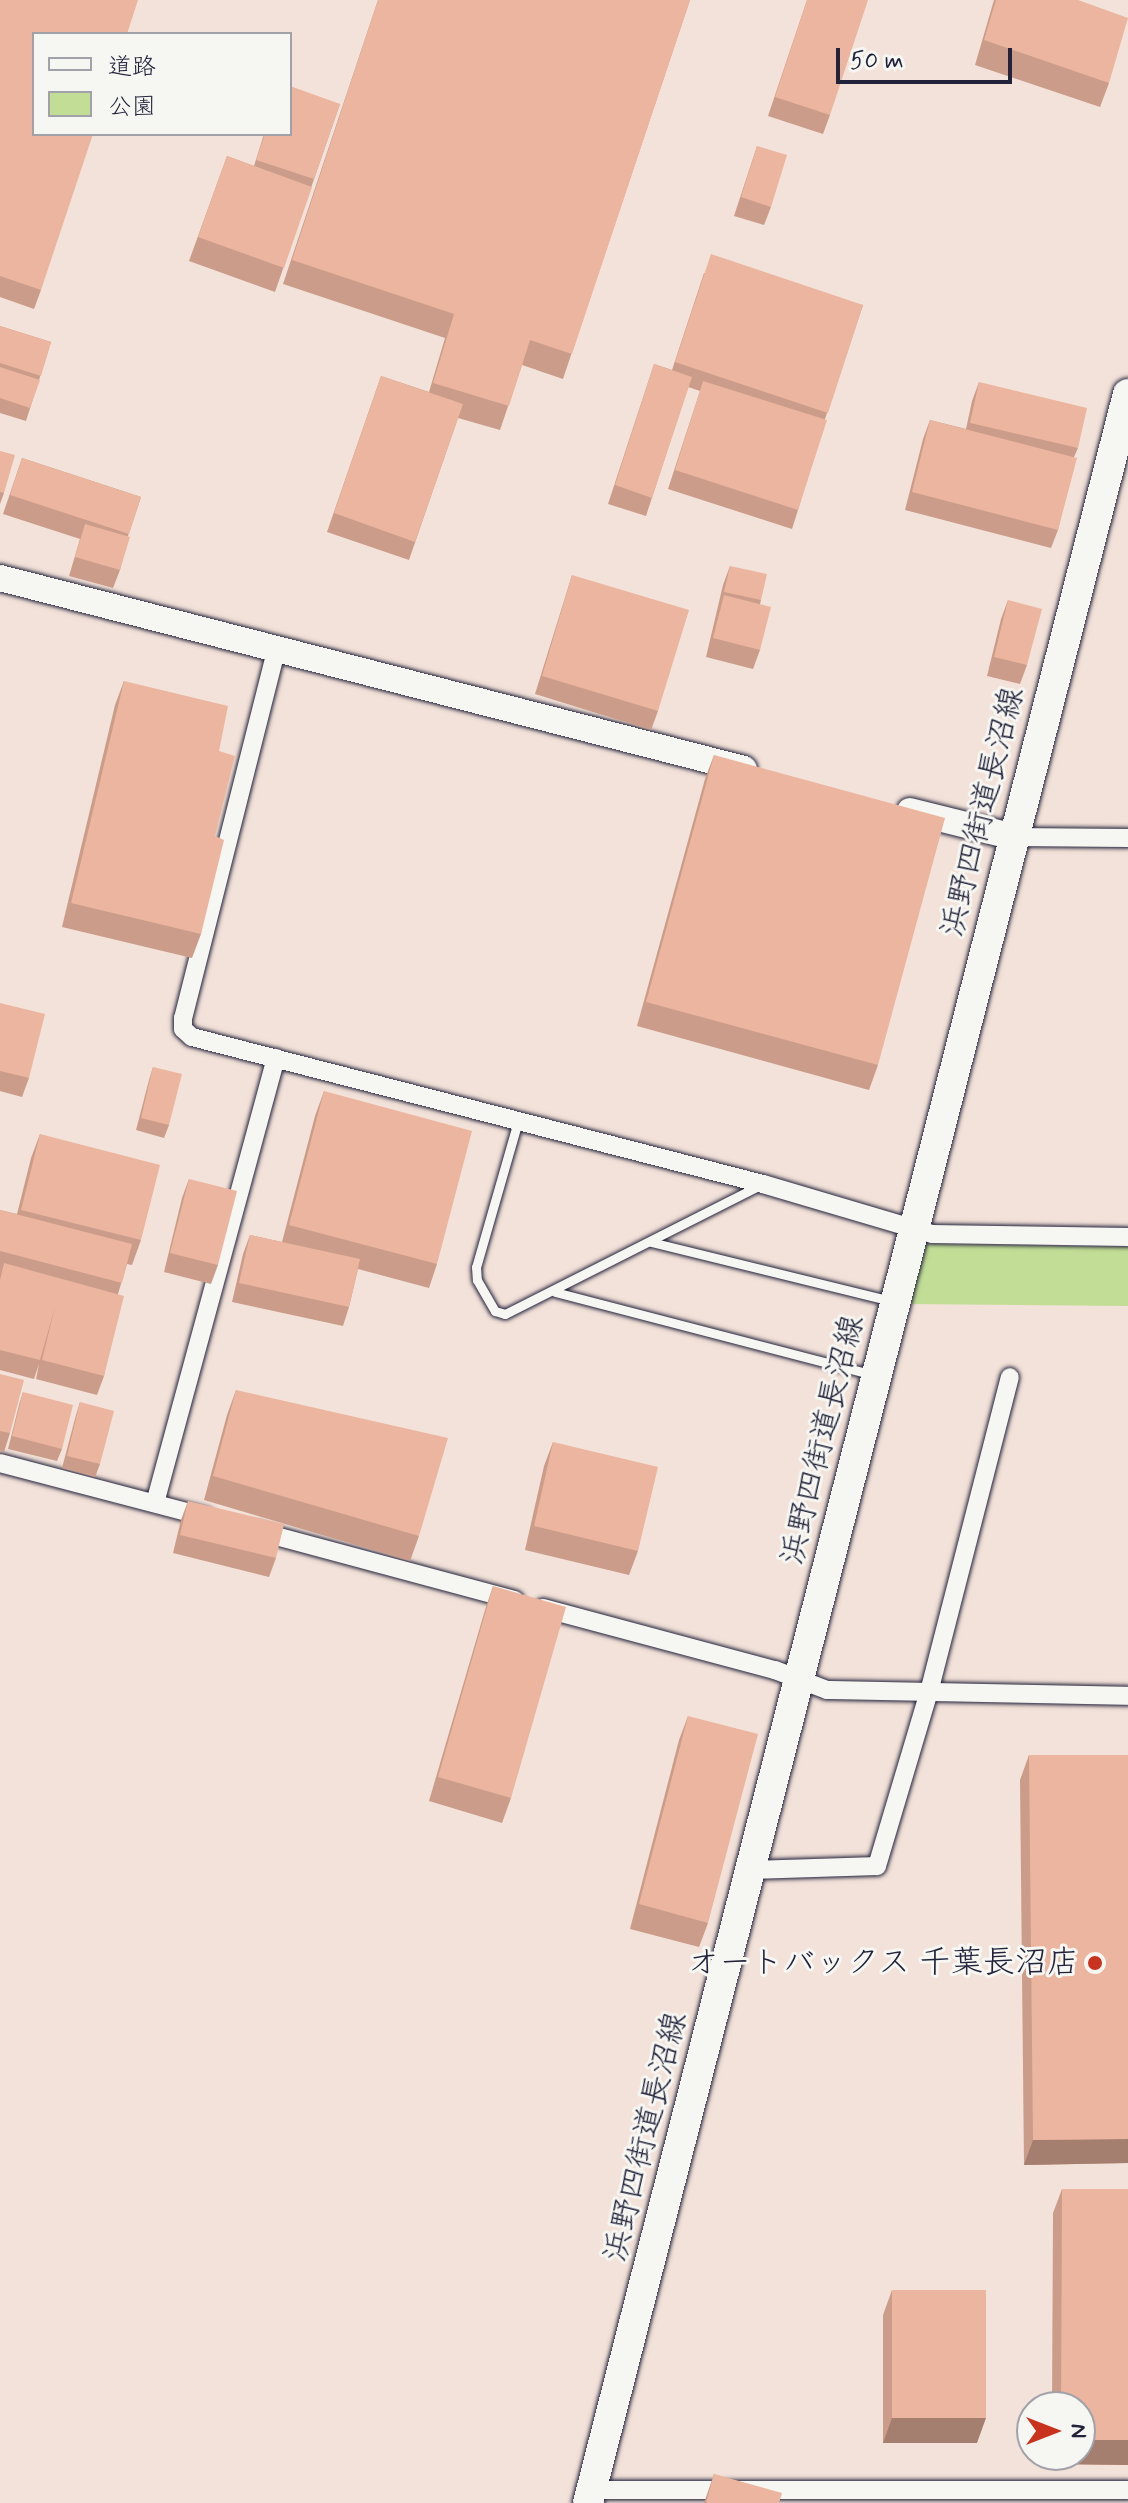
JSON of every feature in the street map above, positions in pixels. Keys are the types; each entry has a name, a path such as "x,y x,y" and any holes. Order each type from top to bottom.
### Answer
{"main road":[{"name":"浜野四街道長沼線","path":"590,2496 800,1683 912,1229 1014,837 1122,443 1128,394"}],"street":[{"path":"0,578 768,775"},
{"path":"276,651 183,1018 183,1029 192,1037 763,1184 932,1234 1128,1237"},
{"path":"891,806 1014,837 1128,838"},
{"path":"155,1503 276,1058"},
{"path":"752,1870 877,1866 929,1692 1010,1377"},
{"path":"0,1463 775,1670 800,1683 827,1690 1128,1696"},
{"path":"590,2496 1128,2490"}],"lane":[{"path":"518,1121 476,1267 477,1280 495,1311 505,1314 555,1292 763,1184"},
{"path":"651,1242 894,1302"},
{"path":"555,1292 876,1376"}],"green space":[{"path":"924,1244 1128,1247 1128,1306 908,1304"}],"building":[{"path":"0,0 138,0 128,32 32,32 32,136 92,136 41,290 0,276"},
{"path":"378,0 690,0 572,354 530,340 509,406 433,383 454,314 292,260"},
{"path":"807,0 868,0 830,115 775,97"},
{"path":"996,0 1078,0 1128,18 1109,83 984,40"},
{"path":"292,87 340,104 314,179 256,160 264,136 292,136"},
{"path":"757,146 787,155 771,207 741,197"},
{"path":"227,156 312,187 284,268 198,237"},
{"path":"711,254 863,305 828,413 675,362"},
{"path":"0,326 51,342 41,376 0,363"},
{"path":"654,364 692,377 652,498 615,485"},
{"path":"0,367 40,380 30,408 0,398"},
{"path":"381,376 463,404 415,542 334,513"},
{"path":"703,381 827,420 798,510 675,470"},
{"path":"979,382 1087,408 1078,448 970,423"},
{"path":"930,420 1077,458 1058,530 912,492"},
{"path":"0,451 15,455 4,493 0,492"},
{"path":"22,458 141,497 129,534 10,495"},
{"path":"85,524 130,537 120,570 75,557"},
{"path":"730,566 767,574 761,600 724,592"},
{"path":"572,575 689,610 658,711 542,676"},
{"path":"724,595 771,607 760,650 713,638"},
{"path":"1008,600 1042,609 1027,665 994,657"},
{"path":"124,681 228,706 219,751 235,756 215,836 224,840 201,934 71,903"},
{"path":"714,755 945,818 878,1065 646,1002"},
{"path":"0,1003 45,1014 29,1078 0,1071"},
{"path":"153,1067 182,1074 169,1125 141,1118"},
{"path":"324,1091 472,1131 437,1264 289,1225"},
{"path":"40,1134 160,1165 141,1240 21,1210"},
{"path":"189,1179 237,1191 218,1265 170,1253"},
{"path":"0,1210 132,1244 122,1283 0,1251"},
{"path":"250,1235 360,1259 349,1307 239,1283"},
{"path":"4,1263 124,1296 104,1376 42,1360 55,1307 40,1360 0,1350 0,1280"},
{"path":"0,1374 24,1380 10,1433 0,1431"},
{"path":"236,1390 448,1438 419,1536 213,1476"},
{"path":"23,1392 73,1405 62,1449 12,1436"},
{"path":"80,1402 114,1411 100,1464 67,1456"},
{"path":"553,1442 658,1467 638,1551 534,1526"},
{"path":"188,1501 284,1524 276,1558 180,1535"},
{"path":"493,1586 566,1607 511,1798 438,1777"},
{"path":"688,1716 758,1734 708,1923 639,1904"},
{"path":"1029,1755 1128,1755 1128,2139 1033,2140"},
{"path":"1062,2189 1128,2189 1128,2440 1096,2440 1096,2391 1061,2391"},
{"path":"892,2290 986,2290 986,2418 892,2418"},
{"path":"714,2474 782,2493 779,2503 706,2503"}],"place":[{"name":"オートバックス 千葉長沼店","path":"1095,1963"}]}
